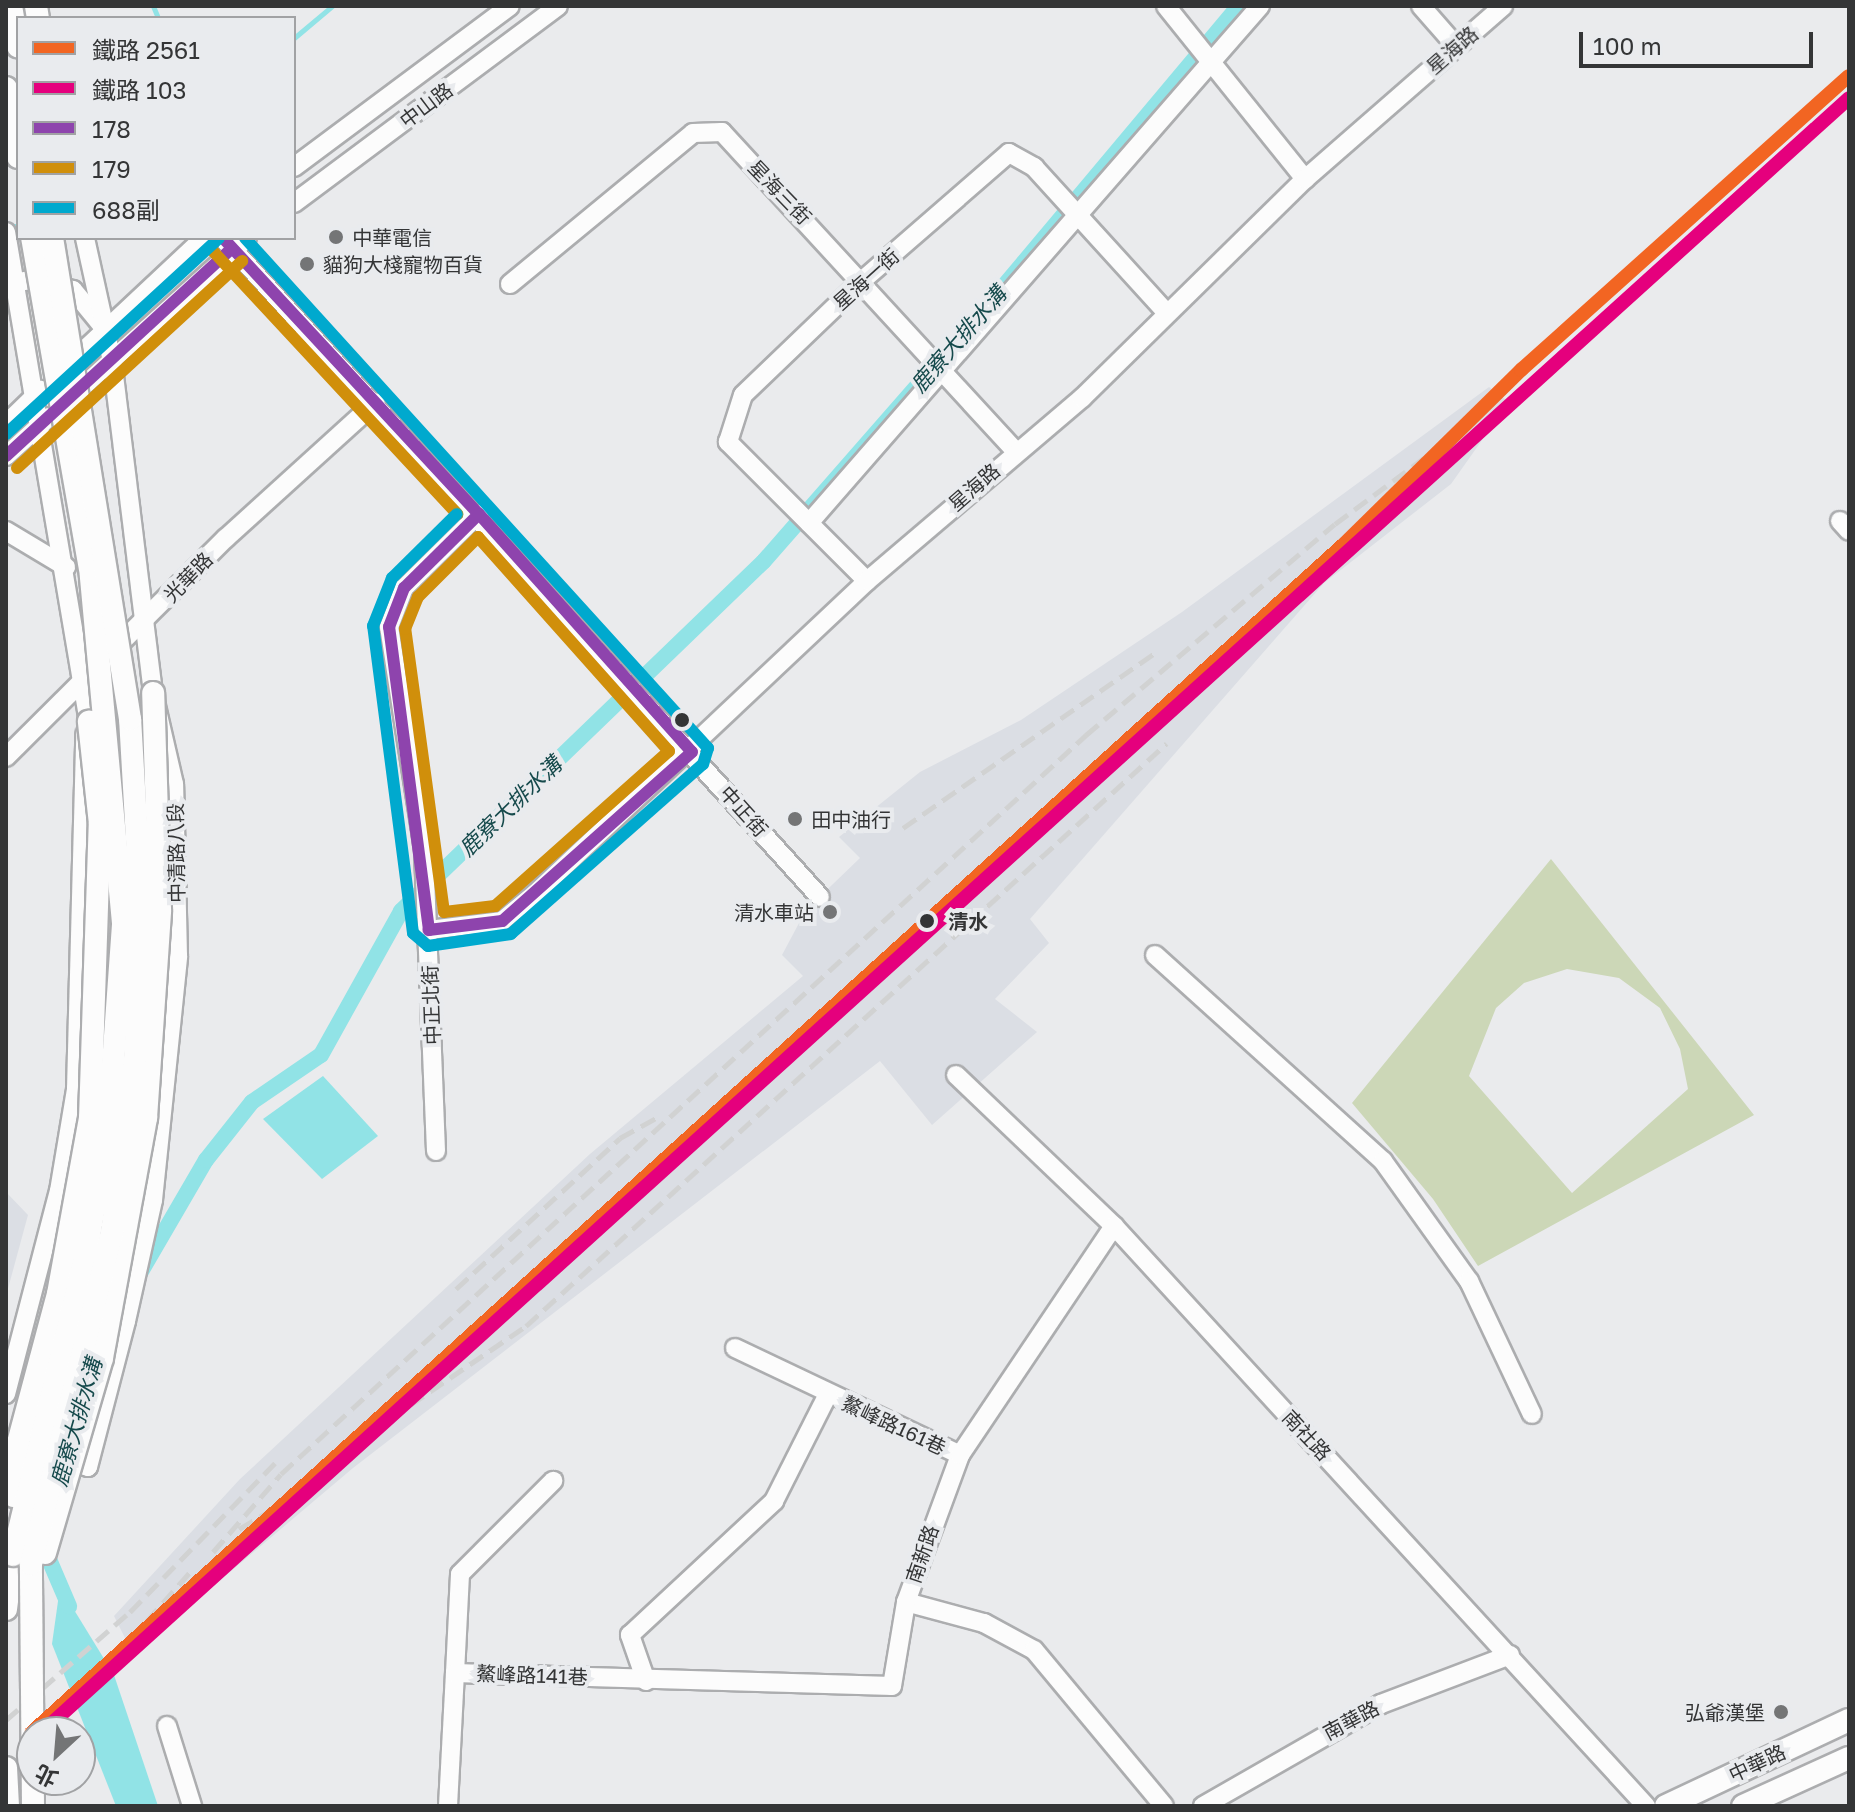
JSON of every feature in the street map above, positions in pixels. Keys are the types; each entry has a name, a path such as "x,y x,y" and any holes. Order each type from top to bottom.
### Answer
{"main road":[{"path":"11,6 16,35"},
{"path":"6,88 16,146"},
{"path":"13,1555 86,1254 109,1120 123,923 91,575 32,240"},
{"path":"33,1806 31,1588 48,1477 112,1232 135,1060 142,926 130,719 52,240"},
{"path":"31,1588 102,1358 146,1118 160,910 153,693"},
{"path":"6,1609 13,1555 18,1443 58,1294 90,1118 100,824 89,721"},
{"name":"中華路","path":"1666,1806 1849,1720"},
{"name":"中華路","path":"1743,1806 1849,1758"},
{"path":"6,1768 8,1806"}],"street":[{"name":"中山路","path":"296,166 510,6"},
{"name":"中山路","path":"296,202 558,6"},
{"path":"1166,6 1305,179"},
{"path":"809,523 945,366 1213,68 1260,6"},
{"path":"1421,6 1456,46"},
{"name":"星海路","path":"429,930 502,921 692,752 867,581 1016,452 1167,313 1305,179 1503,6"},
{"name":"星海三街","path":"510,284 707,128 722,132 945,366 1016,452"},
{"name":"星海一街","path":"867,581 728,442 729,422 743,395 864,279 1009,153 1034,167 1076,220 1167,313"},
{"path":"6,235 13,283 43,421 66,567 79,681 89,721 76,1089 59,1191 6,1394"},
{"name":"中清路八段","path":"6,1443 88,1467 145,1236 165,1110 177,860 174,784 153,693 112,361 85,240"},
{"path":"6,424 200,240"},
{"path":"6,456 112,361 233,242 479,514"},
{"path":"13,283 73,290 106,330"},
{"name":"光華路","path":"7,753 79,681 376,402"},
{"name":"中正街","path":"479,514 820,897"},
{"name":"中正北街","path":"436,1151 424,850 389,627 404,588 479,514"},
{"path":"6,531 66,567"},
{"path":"1155,955 1383,1161 1469,1281 1532,1414"},
{"name":"南社路","path":"956,1075 1114,1226 1646,1806"},
{"name":"南新路","path":"646,1681 892,1686 906,1602 960,1455 1114,1226"},
{"name":"鰲峰路161巷","path":"735,1348 960,1455"},
{"name":"鰲峰路161巷","path":"646,1681 630,1635 774,1501 828,1394"},
{"path":"455,1673 460,1574 553,1481"},
{"path":"906,1602 984,1623 1034,1650 1164,1806"},
{"name":"南華路","path":"1203,1806 1381,1704 1510,1655"},
{"name":"鰲峰路141巷","path":"448,1806 455,1673 646,1681"},
{"path":"167,1726 192,1806"}],"shaded area":[{"path":"1489,387 1509,402 1451,484 1324,583 1030,919 1049,943 995,999 1037,1032 932,1125 880,1061 353,1468 133,1654 114,1616 240,1479 590,1154 803,976 782,955 806,910 860,858 839,837 920,772 1021,720 1182,612"},
{"path":"6,1192 28,1215 6,1296"}],"green space":[{"path":"1551,859 1754,1115 1478,1266 1433,1199 1352,1103","holes":["1567,969 1619,978 1660,1008 1680,1049 1688,1089 1572,1193 1469,1076 1496,1008 1524,983"]}],"water":[{"path":"323,1076 378,1136 322,1179 263,1119"},
{"path":"60,1587 114,1675 158,1806 116,1806 96,1755 96,1716 80,1716 52,1644"}],"waterway":[{"path":"153,6 157,16"},
{"path":"296,36 332,6"},
{"name":"鹿寮大排水溝","path":"998,293 1239,6"},
{"path":"7,226 16,226"},
{"name":"鹿寮大排水溝","path":"139,1275 206,1160 252,1102 321,1055 401,911 764,561 941,359"},
{"name":"鹿寮大排水溝","path":"42,1543 69,1606"}],"railway":[{"path":"213,1552 281,1474 1086,735 1335,524 1424,458"},
{"path":"903,828 1156,652"},
{"path":"331,1459 526,1326 1167,743"},
{"path":"456,1289 620,1138 656,1118"},
{"path":"6,1720 130,1612 275,1463"},
{"path":"239,1529 281,1504"},
{"path":"131,1639 191,1571"}],"rail line":[{"name":"2561","path":"50,1716 1343,545 1521,370 1849,76"},
{"name":"103","path":"60,1716 1849,98"}],"transit line":[{"name":"688副","path":"6,434 217,240"},
{"name":"178","path":"225,240 479,514"},
{"name":"688副","path":"247,240 708,748 703,764 511,934 428,946 413,933 373,626 392,578 457,514"},
{"name":"179","path":"211,249 457,514"},
{"name":"178","path":"6,456 231,249"},
{"name":"179","path":"17,468 242,261"},
{"name":"178","path":"479,514 692,752 502,921 429,930 389,627 404,588 479,514"},
{"name":"179","path":"478,537 669,751 495,906 444,912 405,629 418,597 478,537"}],"place":[{"name":"中華電信","path":"336,237"},
{"name":"貓狗大棧寵物百貨","path":"307,264"},
{"name":"田中油行","path":"795,819"},
{"name":"清水車站","path":"830,912"},
{"name":"清水","path":"927,921"},
{"name":"弘爺漢堡","path":"1781,1712"}]}
